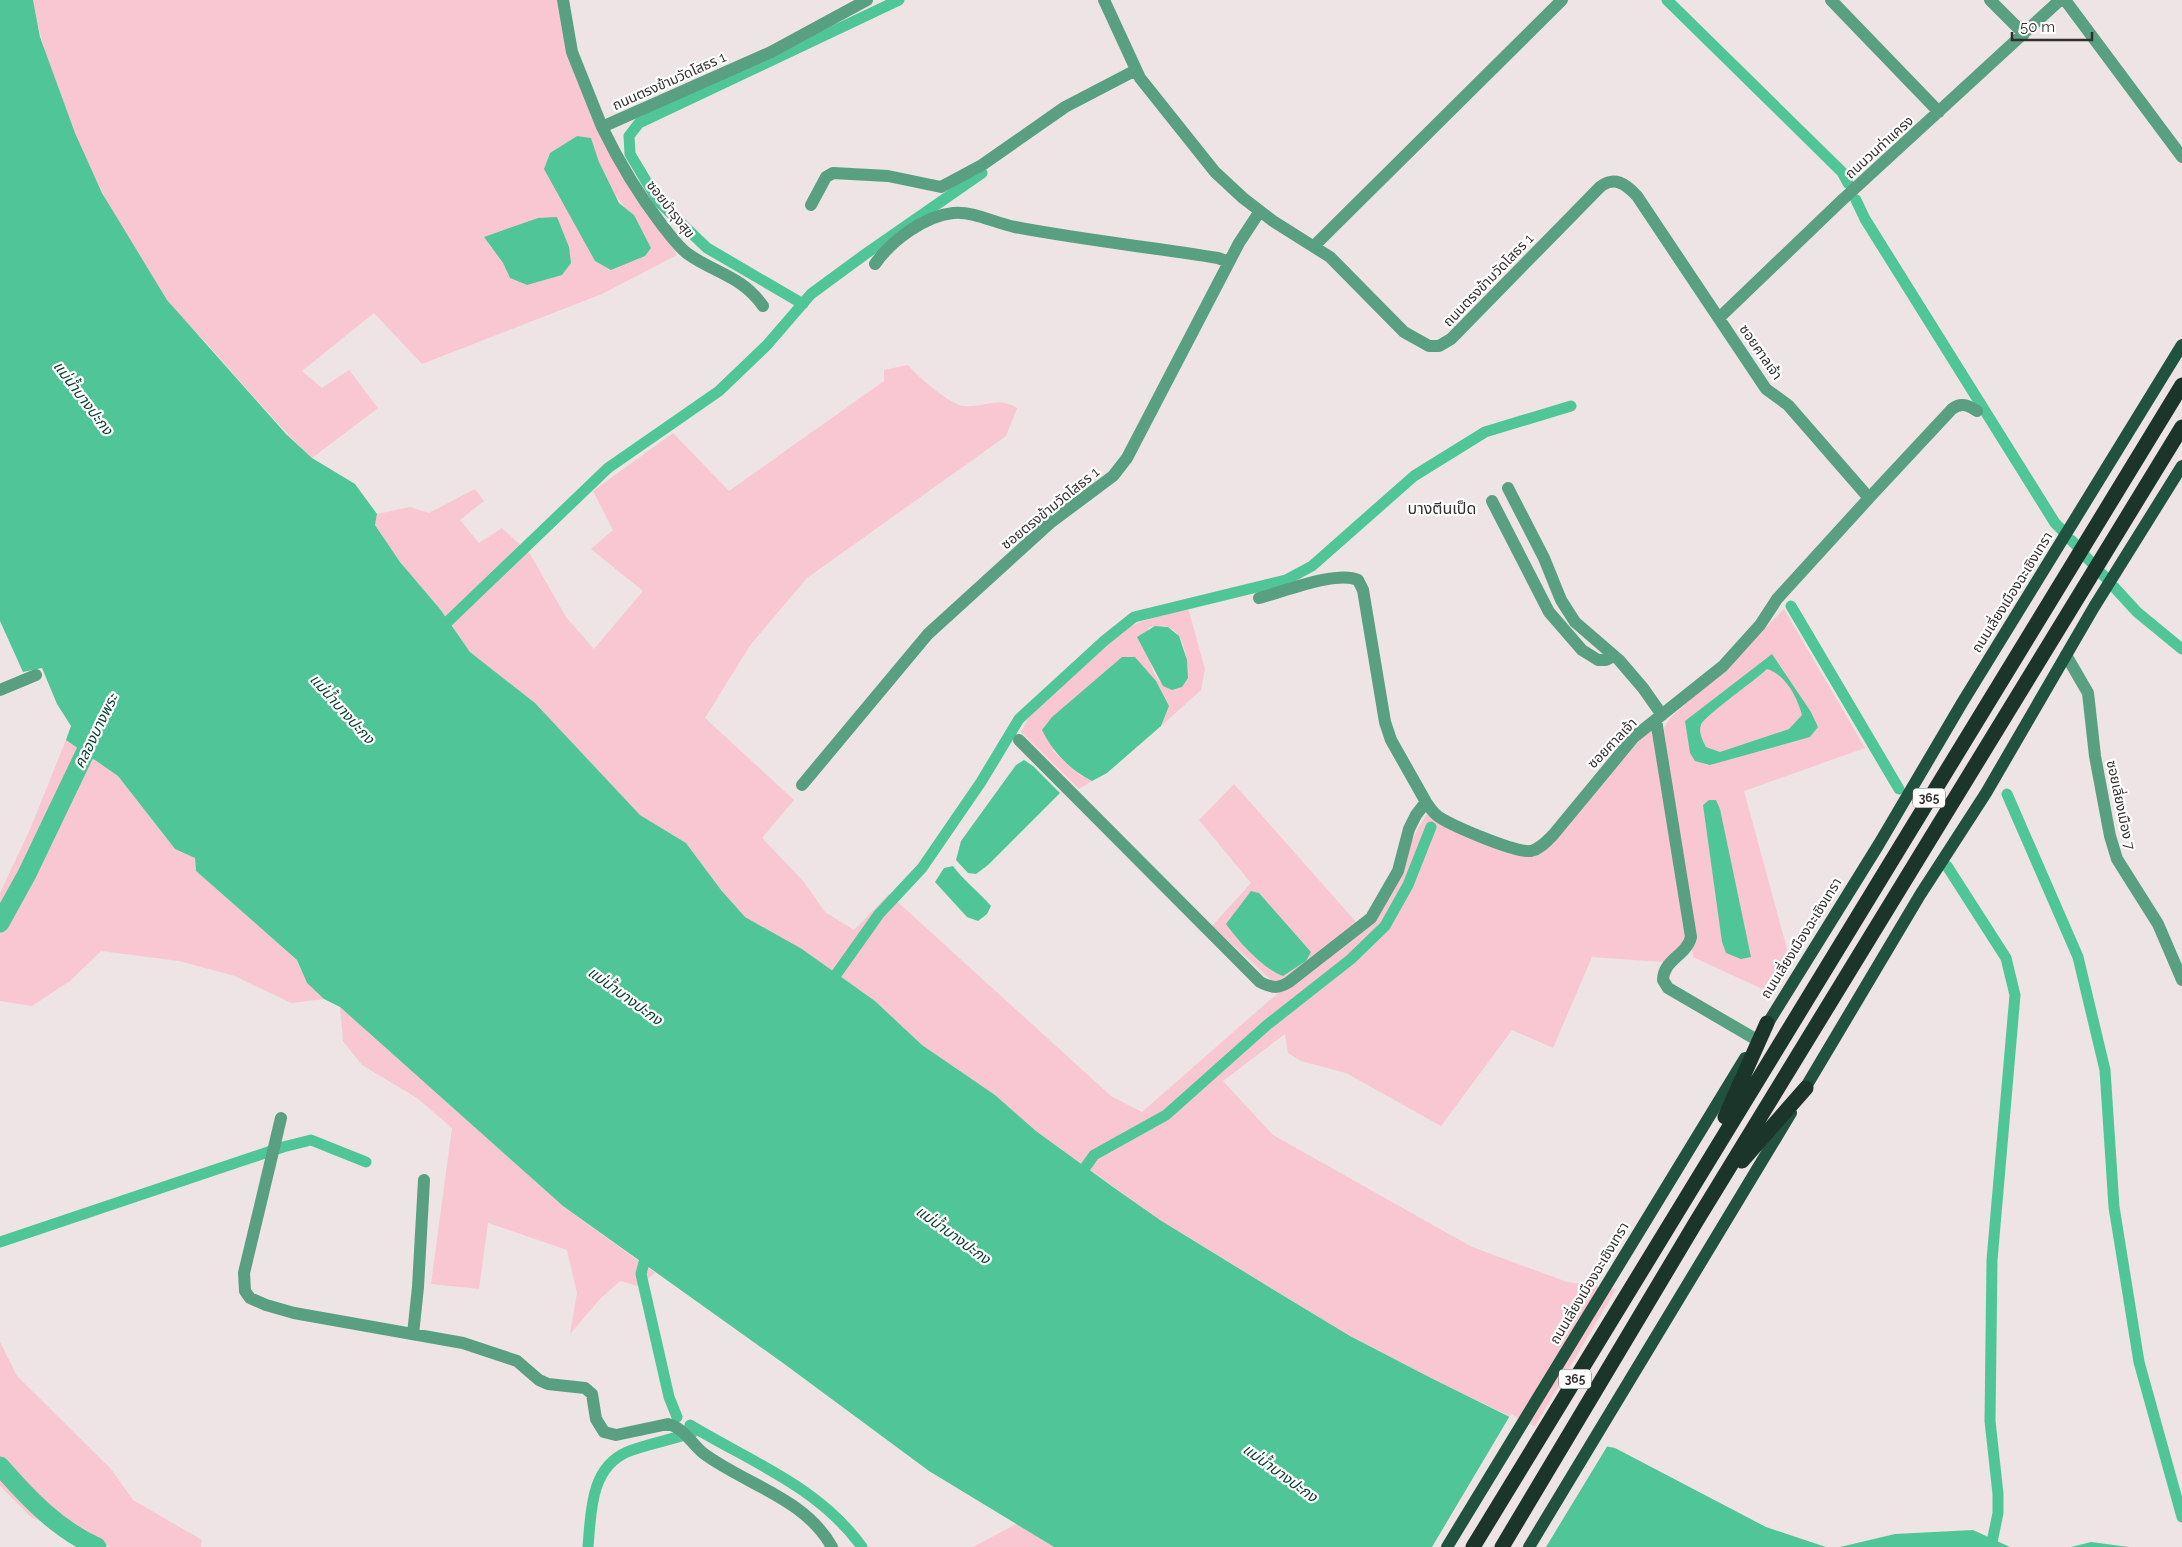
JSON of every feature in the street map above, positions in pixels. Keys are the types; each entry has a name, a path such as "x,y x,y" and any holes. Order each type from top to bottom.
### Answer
{"highway":[{"name":"365","path":"1473,1547 2182,385"},
{"name":"365","path":"1502,1547 1696,1222 2182,427"},
{"path":"1696,1180 1767,1023"},
{"path":"1715,1192 1806,1088"}],"main road":[{"name":"ถนนเลี่ยงเมืองฉะเชิงเทรา","path":"1447,1547 1767,1023 1879,844 1962,703 2182,345"},
{"path":"1529,1547 1920,895 1986,793 2066,655 2182,466"}],"street":[{"name":"ถนนตรงข้ามวัดโสธร 1","path":"563,0 572,52 602,127 771,52 867,0"},
{"name":"ถนนตรงข้ามวัดโสธร 1","path":"1104,0 1136,70 1148,89 1215,172 1260,211 1314,246 1347,271 1404,332 1424,345 1439,346 1451,339 1600,187 1608,181 1614,180 1631,189 1637,196 1719,318"},
{"path":"1314,246 1562,0"},
{"path":"1831,0 1940,112"},
{"path":"1990,0 2024,34"},
{"name":"ถนนวนท่าแครง","path":"1719,318 2060,0"},
{"path":"2065,0 2182,157"},
{"path":"811,205 826,177 833,173 888,176 941,187 982,165 1065,107 1136,70"},
{"name":"ซอยบำรุงสุข","path":"602,127 640,197 670,236 687,254 722,271 754,293 763,306"},
{"name":"ซอยตรงข้ามวัดโสธร 1","path":"802,785 928,634 1050,523 1113,476 1127,458 1229,262 1260,211"},
{"path":"875,264 882,255 918,225 950,214 964,213 1014,227 1218,258 1229,262"},
{"name":"ซอยศาลเจ้า","path":"1259,598 1329,579 1351,576 1358,580 1363,590 1378,691 1388,732 1426,802 1439,816 1457,826 1514,849 1535,850 1553,835 1634,737 1723,666 1760,625 1777,599 1869,498 1788,405 1766,389 1719,318"},
{"path":"1869,498 1958,404 1964,404 1977,411"},
{"path":"1508,488 1544,558 1561,600 1576,622 1614,656 1644,688 1659,717 1691,937 1687,947 1666,967 1662,980 1668,988 1757,1040"},
{"path":"1492,501 1549,612 1582,650 1598,660 1606,660 1614,656"},
{"name":"ซอยเลี่ยงเมือง 7","path":"2066,655 2088,694 2096,756 2110,836 2117,859 2158,924 2182,980"},
{"path":"0,690 36,674"},
{"path":"1019,740 1260,982 1271,988 1280,988 1289,982 1371,918 1398,871 1409,829 1416,815 1426,802"},
{"path":"281,1118 244,1273 245,1291 250,1298 283,1311 463,1342 517,1361 538,1380 548,1384 585,1388 592,1394 596,1420 604,1432 616,1435 668,1424 686,1436 704,1454 799,1510 824,1532 832,1547"},
{"path":"413,1334 418,1287 424,1180"}],"shaded area":[{"path":"33,0 561,0 591,117 677,255 602,294 422,364 374,313 302,371 322,388 349,370 378,408 312,458 272,417 176,311 144,265 123,230 84,156 54,78","holes":["577,136 591,138 602,170 612,190 634,215 544,169 550,153","484,238 527,285 510,278 503,263"]},
{"path":"908,365 934,389 958,404 971,406 1003,403 1017,408 1006,436 807,578 751,644 705,718 794,800 762,838 804,882 825,912 854,930 889,894 1111,1096 1142,1112 1271,999 1376,919 1418,828 1427,814 1496,847 1550,844 1645,734 1654,730 1686,935 1677,963 1592,957 1553,1048 1512,1030 1441,1126 1346,1073 1301,1061 1288,1053 1285,1034 1223,1081 1273,1135 1472,1247 1567,1282 1616,1289 1534,1428 1350,1336 1160,1220 1036,1131 995,1095 922,1045 875,1001 802,949 745,917 721,890 686,843 640,815 535,703 470,652 440,609 400,562 375,525 377,514 410,507 429,513 475,489 484,501 460,520 479,543 502,528 530,554 566,617 594,649 643,591 591,549 613,530 593,491 673,433 729,491 884,381 884,370"},
{"path":"1188,608 1205,669 1201,690 1161,726 1169,706 1052,750 1081,776 1092,781 1079,789 1021,732 1030,715 1126,628 1161,614","holes":["1166,626 1174,630 1184,649 1188,678 1172,690 1158,679 1151,664 1148,628"]},
{"path":"1784,609 1865,748 1744,791 1790,960 1769,992 1693,957 1664,728 1670,718 1722,672"},
{"path":"66,740 118,776 175,849 195,858 196,871 297,960 307,983 324,999 291,1003 235,976 179,961 101,951 70,981 32,1006 0,1001 0,893 31,827"},
{"path":"1234,784 1357,923 1279,983 1271,980 1212,926 1251,883 1199,820","holes":["1226,924 1283,976 1259,961"]},
{"path":"340,1007 563,1206 655,1273 638,1286 620,1281 600,1299 570,1334 577,1293 567,1250 488,1223 479,1289 431,1284 452,1128 417,1098 362,1065 343,1041"},
{"path":"0,1342 17,1376 111,1469 133,1500 202,1540 201,1547 111,1547 77,1531 32,1518 0,1486"},
{"path":"1016,1524 1054,1547 973,1547"}],"water":[{"name":"แม่น้ำบางปะกง","path":"0,0 33,0 40,37 75,133 102,193 167,300 286,434 312,458 355,484 377,514 375,525 400,562 440,609 470,652 535,703 640,815 686,843 721,890 745,917 802,949 875,1001 922,1045 995,1095 1036,1131 1160,1220 1350,1336 1546,1435 1615,1448 1766,1527 1826,1547 1054,1547 929,1471 783,1363 563,1206 340,1007 324,999 307,983 297,960 196,871 195,858 175,849 118,776 66,740 71,726 57,704 42,668 23,672 0,621"},
{"path":"577,136 591,138 599,162 619,203 634,215 651,248 645,256 611,270 595,261 544,169 550,153"},
{"path":"557,217 569,247 571,263 562,275 527,285 510,278 503,263 484,237 538,218"},
{"path":"1155,626 1168,627 1179,636 1187,660 1188,678 1182,687 1172,690 1163,686 1137,637"},
{"path":"1772,654 1811,712 1818,727 1810,737 1710,765 1695,761 1690,753 1685,721","holes":["1767,669 1774,672 1790,688 1802,715 1789,729 1720,752 1706,747 1700,731 1704,720"]},
{"path":"1122,657 1135,657 1156,681 1169,706 1161,726 1107,773 1092,781 1063,760 1051,746 1042,730 1052,717"},
{"path":"1024,760 1033,766 1060,793 988,865 976,874 968,873 956,860 961,841 1016,765"},
{"path":"1709,800 1716,800 1720,809 1751,957 1741,959 1726,953 1722,942 1703,805"},
{"path":"953,866 991,906 987,914 978,921 967,917 935,882 944,868"},
{"path":"1251,891 1259,893 1311,952 1306,961 1283,976 1259,961 1226,924"},
{"path":"1973,1530 2010,1547 1840,1547 1895,1534"},
{"path":"2091,1542 2129,1547 2071,1547"}],"pier":[{"path":"1511,1414 1547,1433 1608,1445 1546,1547 1432,1547"}],"waterway":[{"path":"803,304 707,248 658,201 630,154 629,136 639,123 899,0"},
{"path":"1667,0 1842,172 1848,183"},
{"path":"438,631 608,468 719,391 767,345 811,294 982,173"},
{"path":"1856,200 1865,219 2055,523 2062,530"},
{"path":"828,986 879,914 922,868 981,782 1019,719 1104,641 1134,617 1286,580 1312,566 1414,476 1485,432 1571,406"},
{"path":"2071,540 2076,545"},
{"path":"2085,556 2092,563"},
{"path":"2101,573 2105,577"},
{"path":"2114,587 2137,612 2182,649"},
{"path":"1791,606 1899,789"},
{"name":"คลองบางพระ","path":"0,923 27,874 96,730"},
{"path":"2007,794 2078,957 2105,1070 2114,1207 2139,1362 2182,1517"},
{"path":"1077,1179 1094,1155 1166,1115 1267,1025 1351,959 1385,926 1408,885 1431,827"},
{"path":"1947,866 2006,958 2015,995 1992,1260 1990,1421 1998,1494 1998,1513 1991,1547"},
{"path":"0,1242 283,1147 311,1140 366,1162"},
{"path":"647,1251 641,1274 669,1397 677,1417"},
{"path":"690,1425 783,1477 805,1492 845,1526 862,1547"},
{"path":"588,1547 595,1493 599,1480 615,1459 627,1452 693,1432"},
{"name":"คลองบางพระ","path":"0,1466 44,1512 82,1540 97,1547"}],"district":[{"name":"บางตีนเป็ด","path":"1442,508"}]}
